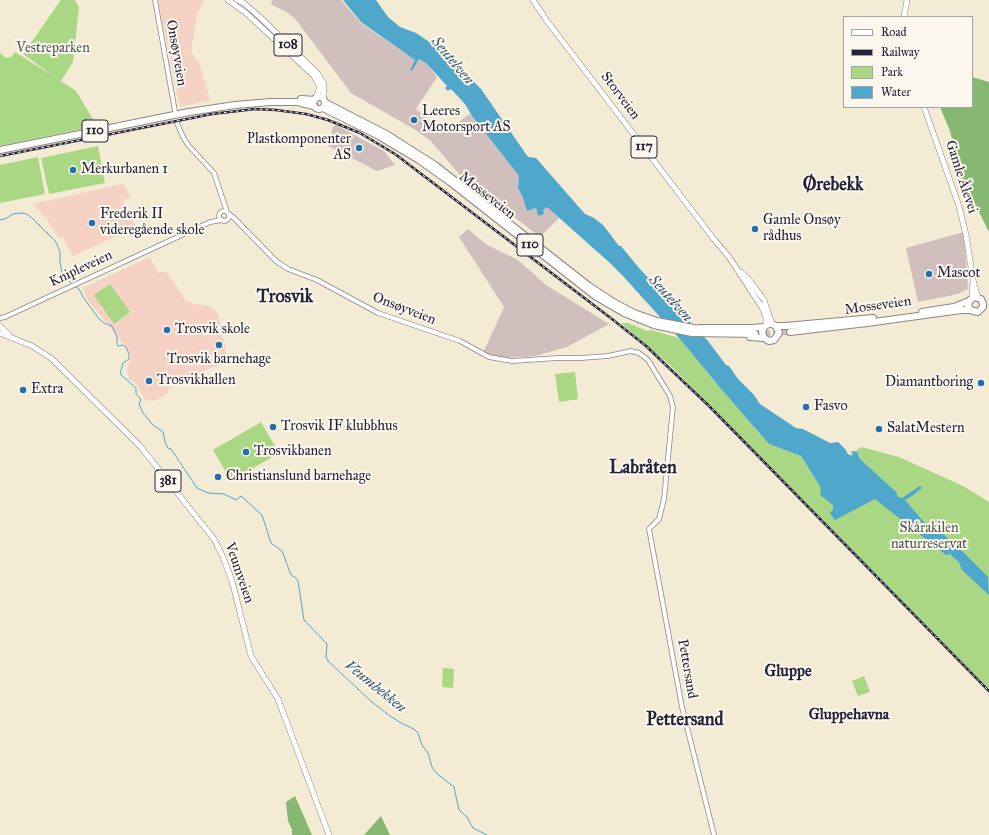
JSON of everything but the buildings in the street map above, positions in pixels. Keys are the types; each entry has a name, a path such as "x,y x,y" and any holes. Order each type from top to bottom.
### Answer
{"highway":[{"name":"110","path":"0,150 189,112 192,110 249,100 272,98 315,101 319,97 324,103 317,109 315,101"},
{"name":"Mosseveien","path":"324,103 419,160 450,182 595,296 624,313 650,321 711,332"},
{"name":"Mosseveien","path":"970,310 867,323 790,330 954,307 975,299 989,299"},
{"path":"970,310 968,307 975,299 983,304 983,307"},
{"name":"110","path":"970,310 978,312 983,307 989,305"},
{"name":"110","path":"711,332 770,325 786,326 873,318"},
{"name":"110","path":"711,332 764,338 770,341 787,335 831,330 867,323"},
{"path":"764,338 762,334 770,325 779,332 777,338"},
{"name":"110","path":"711,332 755,332"}],"main road":[{"name":"108","path":"228,0 242,9 314,76 319,85 319,90 315,101"},
{"name":"108","path":"237,0 244,3 262,19 318,74 324,84 324,103"},
{"name":"Storveien","path":"533,0 547,21 732,263 750,281 761,295 768,310 770,325"},
{"path":"904,16 907,0"},
{"name":"Gamle Ålevei","path":"924,108 959,206 966,235 975,299"},
{"name":"Veumveien","path":"0,326 13,338"},
{"name":"Veumveien","path":"0,333 47,354 140,446 214,539 223,556 232,581 251,656 278,699 329,835"}],"street":[{"name":"Onsøyveien","path":"155,0 175,111"},
{"name":"Onsøyveien","path":"177,123 188,145 214,173 228,213 283,267 317,280 378,313 460,341 483,355 495,359 512,361 581,358 608,356 631,351 639,353 648,360 670,396 673,407 664,499 659,519 649,529"},
{"name":"Onsøyveien","path":"220,213 222,199"},
{"path":"224,211 228,213 228,218 224,220 220,218 220,213 224,211"},
{"name":"Knipleveien","path":"210,222 220,213"},
{"name":"Onsøyveien","path":"224,220 238,224"},
{"name":"Knipleveien","path":"0,318 6,317 210,222 224,220"},
{"name":"Knipleveien","path":"0,323 6,317"},
{"name":"Pettersand","path":"649,529 682,707 714,835"}],"shaded area":[{"path":"158,0 204,0 197,15 191,53 199,62 210,100 180,107"},
{"path":"272,0 341,0 361,23 415,60 410,70 412,71 419,59 426,63 437,77 416,109 436,126 454,125 470,114 519,176 518,188 527,211 536,208 538,216 546,206 559,218 540,237 459,174 430,140 414,129 351,93 296,20 288,13 271,4"},
{"path":"336,125 384,151 395,165 377,171 328,146 333,127"},
{"name":"Frederik II videregående skole","path":"123,184 131,196 123,201 136,227 73,256 63,237 58,237 47,219 32,204"},
{"path":"468,229 487,245 518,260 546,285 609,324 567,347 535,356 505,358 483,353 504,307 459,237"},
{"path":"964,232 968,289 958,294 918,302 906,248"},
{"name":"Trosvik skole","path":"150,257 158,273 166,271 187,302 208,306 218,313 228,361 202,372 185,384 171,384 167,394 154,401 145,400 137,385 129,378 127,369 131,357 127,348 87,299 83,288"}],"green space":[{"name":"Vestreparken","path":"61,0 75,0 79,7 73,62 61,81 76,91 97,126 0,146 0,53 6,58 11,57 15,52 53,76 23,54"},
{"path":"973,77 989,82 989,232 962,178 950,131 940,108 973,108"},
{"name":"Merkurbanen 1","path":"98,146 105,183 49,194 41,158"},
{"path":"38,157 45,194 0,203 0,165"},
{"path":"110,284 130,312 114,324 94,295"},
{"name":"Skårakilen naturreservat","path":"621,323 628,323 647,331 651,330 679,338 769,444 801,456 815,479 861,447 899,457 963,486 989,502 989,689 672,367"},
{"path":"575,372 578,399 559,402 555,374"},
{"name":"Trosvikbanen","path":"261,422 279,453 231,481 213,450"},
{"path":"443,668 454,669 453,688 442,687"},
{"path":"864,676 870,692 858,696 852,681"},
{"path":"295,796 312,835 292,835 292,830 288,821 286,802"},
{"path":"381,816 390,835 364,835"}],"water":[{"name":"Seutelven","path":"343,0 376,0 388,17 400,27 416,33 447,54 481,89 528,157 536,158 585,214 594,218 603,225 619,246 621,246 639,268 708,341 726,365 729,366 738,379 754,395 760,404 796,428 803,429 830,443 838,442 851,456 853,455 851,451 857,452 860,459 896,492 898,497 902,498 920,486 922,488 905,500 923,521 932,528 938,530 955,544 988,577 989,595 962,570 959,562 950,554 946,555 875,499 835,520 830,513 833,509 833,505 820,495 821,488 801,456 769,444 679,338 610,263 547,207 543,210 544,214 538,216 536,208 527,211 518,188 519,176 472,116 465,104 452,90 450,89 448,91 445,88 447,86 426,63 419,59 412,71 410,70 415,60 361,22"}],"waterway":[{"name":"Veumbekken","path":"0,220 13,214 21,213 27,214 31,217 56,242 60,252 62,273 72,284"},
{"name":"Veumbekken","path":"74,286 79,289 99,319 112,326 117,337 118,346 123,345 126,347 129,354 129,359 123,363 120,374 136,388 136,394 141,399 139,404 143,413 153,425 163,432 168,448 171,449 197,488 208,493 224,494 236,500 241,496 262,515 271,543 282,551 291,575 298,581 304,620 327,644 326,657 328,661 372,702 390,716 414,729 418,733 422,745 428,753 432,767 436,773 454,787 459,810 467,817 473,828 487,835"}],"tunnel":[{"path":"755,334 790,332"}],"railway":[{"path":"0,156 212,114 255,109 306,114 328,120 360,133 395,154 646,346 709,406 989,691"}],"place":[{"name":"Leeres Motorsport AS","path":"414,120"},
{"name":"Plastkomponenter AS","path":"359,148"},
{"name":"Merkurbanen 1","path":"73,170"},
{"name":"Frederik II videregående skole","path":"92,223"},
{"name":"Gamle Onsøy rådhus","path":"755,229"},
{"name":"Mascot","path":"929,274"},
{"name":"Trosvik skole","path":"167,330"},
{"name":"Trosvik barnehage","path":"219,345"},
{"name":"Trosvikhallen","path":"149,381"},
{"name":"Diamantboring","path":"981,383"},
{"name":"Extra","path":"23,390"},
{"name":"Fasvo","path":"806,407"},
{"name":"Trosvik IF klubbhus","path":"273,427"},
{"name":"SalatMestern","path":"879,429"},
{"name":"Trosvikbanen","path":"246,452"},
{"name":"Christianslund barnehage","path":"218,477"}],"district":[{"name":"Ørebekk","path":"833,186"},
{"name":"Trosvik","path":"285,298"},
{"name":"Labråten","path":"643,469"},
{"name":"Gluppe","path":"788,672"},
{"name":"Gluppehavna","path":"849,715"},
{"name":"Pettersand","path":"685,721"}]}
